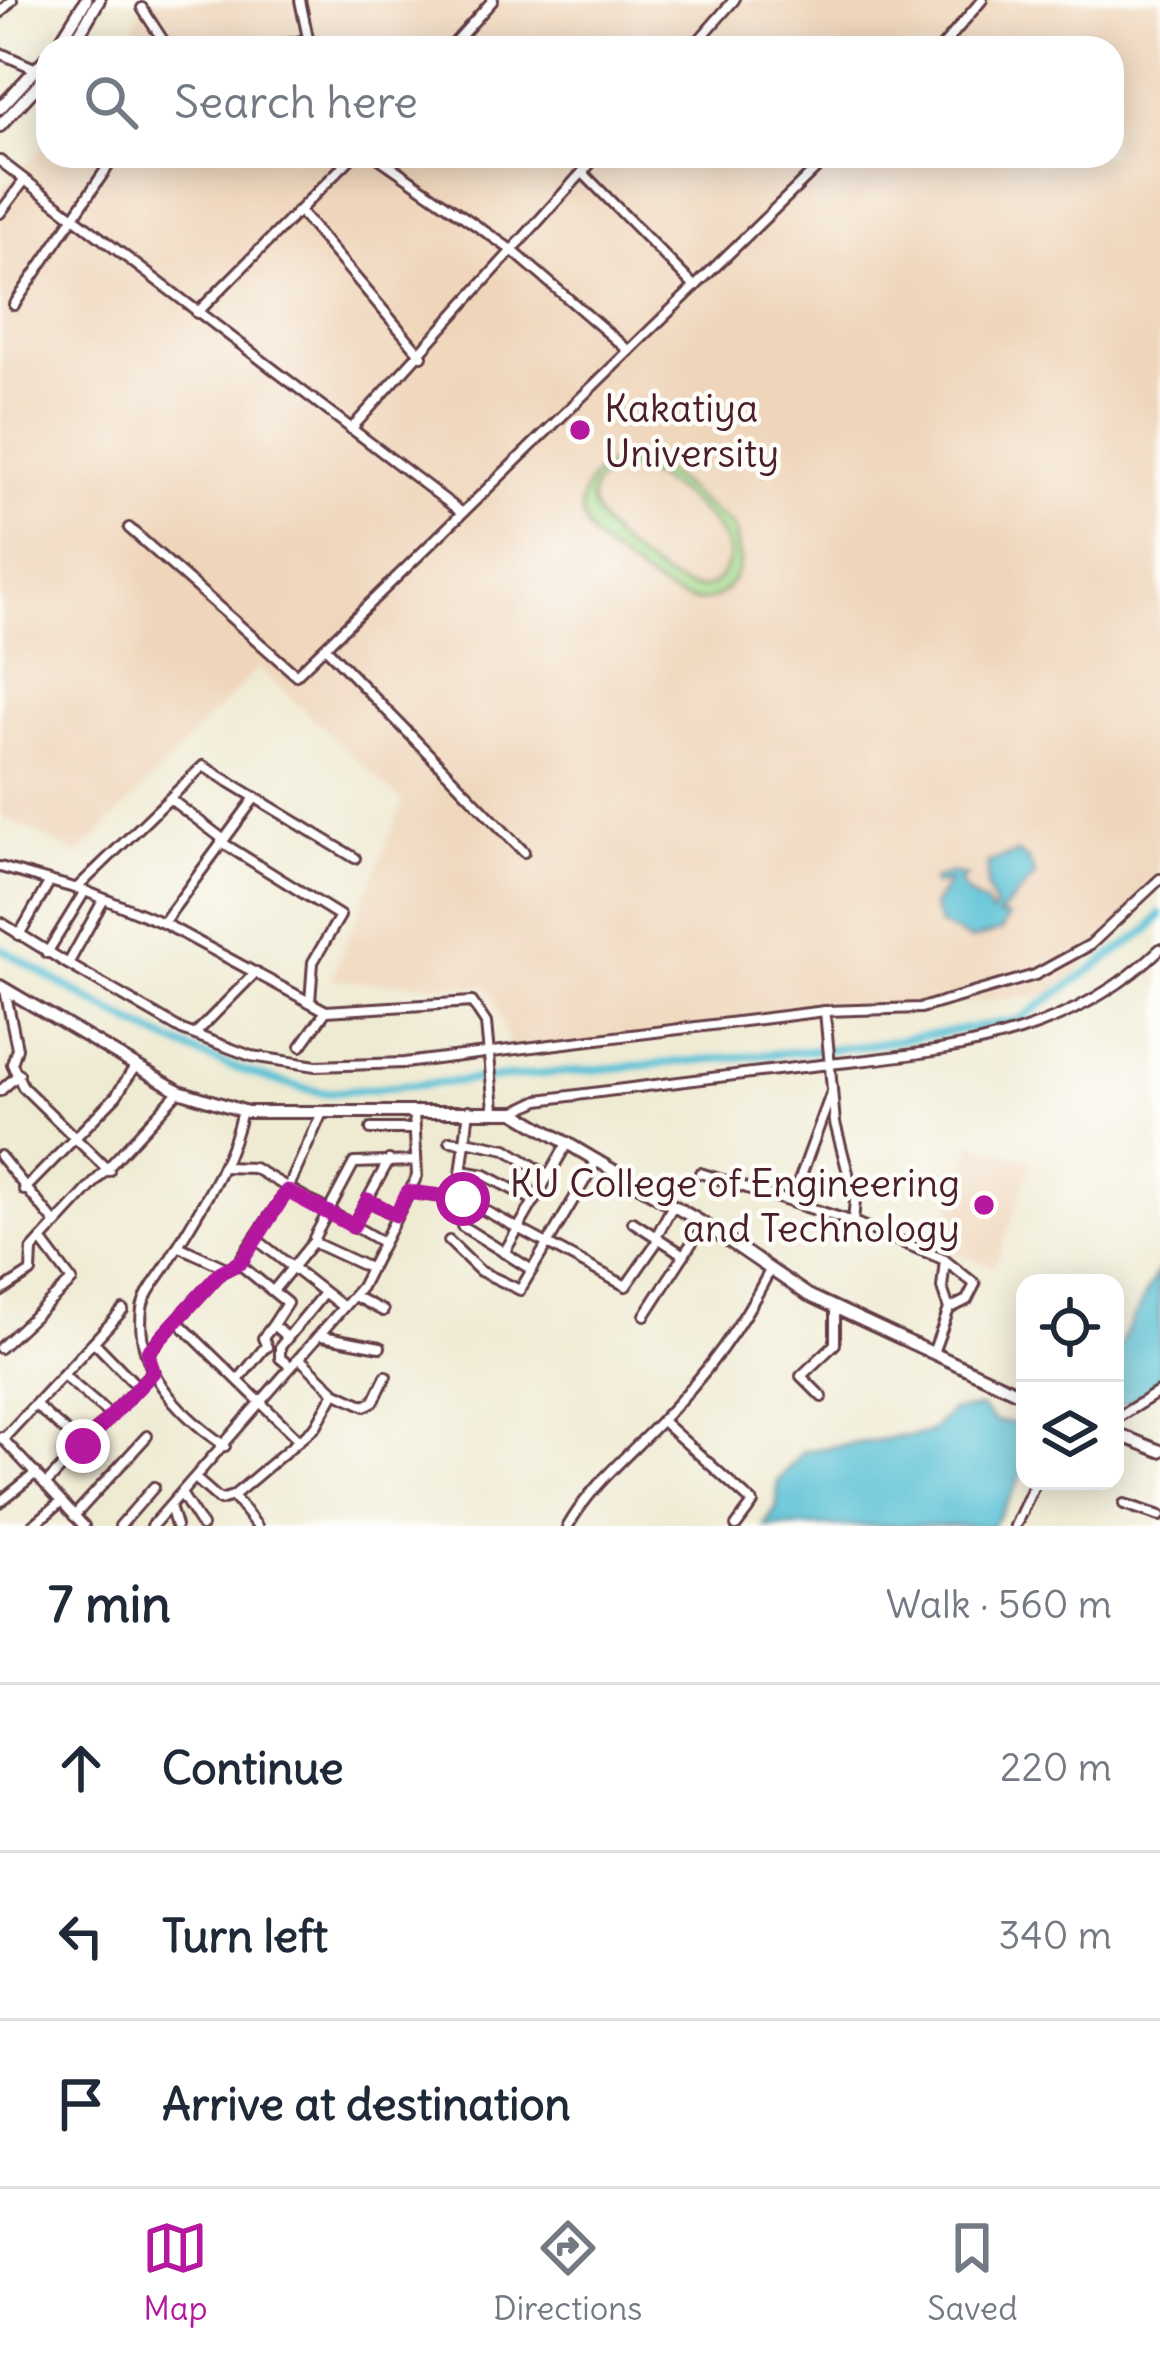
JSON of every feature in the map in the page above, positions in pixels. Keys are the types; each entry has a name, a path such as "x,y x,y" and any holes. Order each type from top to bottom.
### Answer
{"street":[{"path":"0,13 12,0"},
{"path":"64,36 86,0"},
{"path":"78,36 99,0"},
{"path":"300,0 307,36"},
{"path":"461,36 493,0"},
{"path":"702,36 734,0"},
{"path":"951,36 982,0"},
{"path":"142,8 160,36"},
{"path":"0,53 36,69"},
{"path":"0,108 36,77"},
{"path":"0,126 36,80"},
{"path":"0,161 461,512"},
{"path":"14,304 107,168"},
{"path":"197,314 342,168"},
{"path":"393,168 513,251 629,351"},
{"path":"351,429 422,356 587,168"},
{"path":"129,528 296,675 817,168"},
{"path":"583,173 695,287"},
{"path":"0,213 24,181"},
{"path":"301,213 422,356"},
{"path":"325,647 524,852"},
{"path":"47,953 81,890 203,766 355,858"},
{"path":"170,799 222,840 340,916 313,962 310,1002"},
{"path":"163,923 254,799"},
{"path":"0,866 81,890 163,923 326,1011 472,1002 486,1023 493,1105"},
{"path":"0,922 195,1034 251,1056 316,1066 487,1056 921,1008 1035,975 1090,945 1160,879"},
{"path":"19,935 50,881"},
{"path":"68,964 104,899"},
{"path":"514,1112 539,1100 998,1041 1052,1022 1097,998 1160,950"},
{"path":"195,1034 256,972"},
{"path":"2,987 134,1068 179,1091 242,1110 321,1115 493,1105 514,1112 674,1205 769,1272 835,1310 1016,1392"},
{"path":"2,987 17,1048 12,1064 23,1087 109,1171"},
{"path":"301,1046 326,1011"},
{"path":"826,1017 831,1093 856,1200 853,1222"},
{"path":"24,1190 77,1139 134,1068"},
{"path":"0,1091 20,1074"},
{"path":"0,1076 9,1084"},
{"path":"0,1292 33,1270 31,1252 179,1091"},
{"path":"792,1201 831,1093"},
{"path":"469,1108 460,1224 532,1270"},
{"path":"225,1446 187,1419 153,1372 144,1304 223,1167 242,1110"},
{"path":"152,1526 354,1296 408,1192 416,1161 414,1112"},
{"path":"148,1352 226,1268 241,1262 287,1191 321,1115"},
{"path":"370,1129 415,1130"},
{"path":"450,1141 506,1149 550,1175"},
{"path":"504,1253 569,1141"},
{"path":"449,1241 471,1264 513,1291 523,1287 598,1159"},
{"path":"1,1160 56,1224"},
{"path":"353,1226 389,1160"},
{"path":"272,1292 313,1242 354,1163 416,1161"},
{"path":"223,1167 254,1168 382,1242"},
{"path":"463,1171 485,1175 535,1202"},
{"path":"700,1173 853,1222 945,1260 975,1284 967,1300 949,1309"},
{"path":"408,1192 460,1198 626,1286 674,1205"},
{"path":"368,1200 396,1215"},
{"path":"633,1222 684,1255"},
{"path":"645,1315 704,1224"},
{"path":"256,1239 343,1307"},
{"path":"0,1348 72,1281 41,1240"},
{"path":"313,1242 369,1268"},
{"path":"178,1246 226,1268"},
{"path":"932,1354 949,1309 941,1288 945,1260"},
{"path":"241,1262 288,1305 262,1338 291,1367"},
{"path":"568,1526 591,1489 662,1421 732,1337 769,1272"},
{"path":"279,1354 287,1337 324,1293"},
{"path":"354,1296 383,1311"},
{"path":"315,1304 333,1319"},
{"path":"84,1526 2,1437 123,1310"},
{"path":"821,1397 801,1376 835,1344 835,1310"},
{"path":"179,1323 299,1440"},
{"path":"273,1325 287,1337"},
{"path":"321,1336 380,1347"},
{"path":"94,1342 138,1388"},
{"path":"239,1379 266,1346"},
{"path":"300,1359 335,1392 368,1407 386,1376"},
{"path":"47,1483 153,1372"},
{"path":"63,1375 111,1416"},
{"path":"1124,1413 1160,1391"},
{"path":"196,1479 220,1500 233,1496 316,1426 335,1392"},
{"path":"35,1405 83,1446"},
{"path":"662,1421 753,1503 736,1526"},
{"path":"74,1516 147,1436"},
{"path":"1124,1437 1154,1449 1160,1438"},
{"path":"0,1502 36,1473"},
{"path":"120,1526 154,1487"},
{"path":"1015,1526 1032,1490"},
{"path":"182,1495 202,1526"},
{"path":"233,1496 257,1526"},
{"path":"32,1526 61,1502"},
{"path":"1124,1504 1160,1516"},
{"path":"170,1506 176,1526"}],"shaded area":[{"name":"Kakatiya University","path":"142,0 1160,0 1160,885 1055,995 815,1015 513,1056 489,987 331,980 403,803 258,667 79,855 0,816 0,194 36,153 36,168 1124,168 1124,36 131,36"},
{"name":"KU College of Engineering and Technology","path":"973,1142 1032,1162 995,1267 938,1248"}],"green space":[{"path":"631,458 659,467 734,528 740,564 730,585 717,596 703,601 672,594 593,538 584,520 583,495 596,475","holes":["627,469 674,489 718,531 729,559 713,584 690,587 665,577 616,540 595,513 594,487 605,477"]}],"water":[{"path":"1017,853 1028,859 1035,876 998,916 1008,917 1001,931 971,940 940,925 933,906 949,882 934,885 933,880 950,873 966,876 961,886 985,903 991,914 995,908 987,888 988,863"},
{"path":"1159,1269 1160,1383 1124,1405 1124,1337"},
{"path":"981,1407 994,1421 1016,1423 1016,1486 992,1526 764,1526 777,1507 778,1481 803,1451 929,1433 952,1411"}],"waterway":[{"path":"0,948 156,1035 236,1068 325,1093 863,1046 1019,1020 1148,930 1160,915"}],"place":[{"name":"Kakatiya University","path":"580,430"},
{"name":"KU College of Engineering and Technology","path":"984,1205"}],"route":[{"path":"83,1446 153,1372 148,1352 173,1330 221,1272 241,1262 287,1191 353,1226 368,1200 396,1215 408,1192 463,1199"}]}
